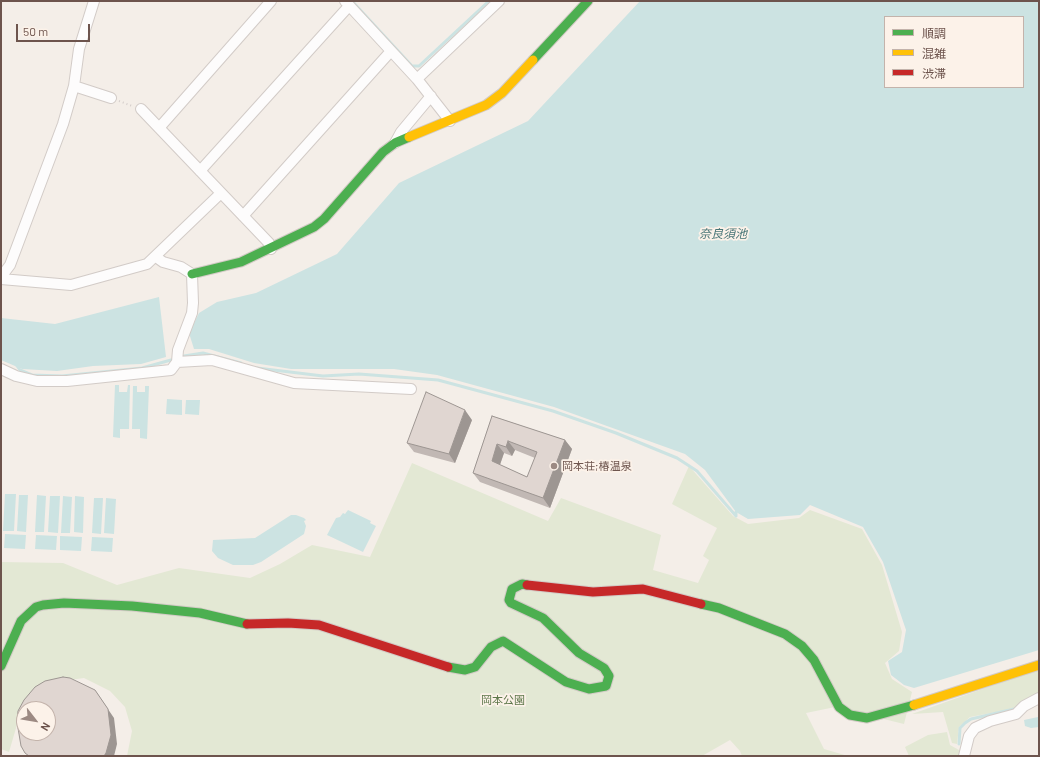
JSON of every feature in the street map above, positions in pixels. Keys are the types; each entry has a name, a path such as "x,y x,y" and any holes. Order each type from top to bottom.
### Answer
{"street":[{"path":"94,1 79,49 74,86 63,124 10,265 1,278 71,285 147,264 156,258 221,193"},
{"path":"159,128 271,1"},
{"path":"417,79 499,1"},
{"path":"192,274 199,271 241,262 271,249 314,227 324,219 383,152 395,143 486,105 502,93 588,1"},
{"path":"200,171 347,3 417,79 450,121"},
{"path":"243,216 391,51"},
{"path":"74,86 111,98"},
{"path":"395,143 401,132 431,96"},
{"path":"141,109 243,216 268,243 271,249"},
{"path":"156,258 163,262 181,267 192,274"},
{"path":"1,369 16,376 38,381 67,381 172,370 177,362 178,350 194,303 192,274"},
{"path":"177,362 212,360 294,383 411,389"},
{"path":"1,666 21,621 36,607 64,603 132,606 200,613 244,624 288,623 320,625 440,666 460,669 475,667 492,647 503,642 571,684 589,689 606,686 609,676 604,668 595,660 579,653 543,618 511,603 509,600 512,589 522,584 593,592 643,588 719,608 785,634 802,646 814,660 840,707 850,715 867,718 927,702 1039,665"},
{"path":"964,756 969,736 975,728 990,721 1016,714 1024,706 1039,698"}],"path":[{"path":"111,98 141,109"}],"green space":[{"name":"岡本公園","path":"412,463 548,521 561,498 661,535 653,570 698,583 709,560 703,556 717,528 672,504 689,466 733,516 748,524 799,518 810,510 862,529 882,565 902,632 899,651 885,663 892,679 912,692 904,724 835,707 806,713 824,749 848,756 742,756 740,751 730,740 702,756 127,756 132,731 125,707 110,691 84,678 55,682 33,701 16,701 16,728 9,752 1,749 1,562 63,563 117,585 179,568 250,578 280,564 312,545 370,557"},
{"path":"1039,669 1039,692 1012,709 970,717 959,727 957,744 952,743 943,712 912,714"},
{"path":"947,732 950,745 959,750 959,756 909,756 905,747 928,735"}],"water":[{"name":"奈良須池","path":"640,1 1039,1 1039,650 914,688 904,685 891,675 888,661 902,652 906,630 883,562 863,527 810,505 800,515 748,519 736,512 705,470 685,454 554,407 437,375 394,369 291,369 254,363 209,349 194,349 189,333 199,313 217,302 256,293 337,254 399,183 528,121"},
{"path":"159,297 166,357 141,364 93,366 57,371 22,369 1,360 1,318 55,324"},
{"path":"115,385 119,385 119,392 127,392 128,385 130,385 129,429 120,429 120,438 113,437"},
{"path":"133,386 137,386 137,392 145,392 145,386 149,386 147,439 140,438 140,429 132,429"},
{"path":"167,399 182,400 182,415 166,414"},
{"path":"186,400 200,400 199,415 185,414"},
{"path":"5,494 16,494 14,531 3,531"},
{"path":"19,495 28,495 26,532 17,531"},
{"path":"37,495 46,496 44,532 35,532"},
{"path":"50,496 60,496 58,533 48,532"},
{"path":"63,496 72,497 70,533 61,533"},
{"path":"75,496 84,497 83,533 74,532"},
{"path":"94,498 103,498 101,534 92,533"},
{"path":"106,498 116,499 114,534 104,533"},
{"path":"348,510 371,521 370,523 376,526 363,552 327,535 336,518 340,517 343,513 345,514"},
{"path":"291,515 296,515 306,520 304,521 306,526 304,534 261,562 253,565 233,565 218,558 212,551 213,540 255,538"},
{"path":"5,534 26,535 25,549 4,548"},
{"path":"36,535 57,536 56,550 35,549"},
{"path":"60,536 82,537 81,551 60,550"},
{"path":"92,537 113,538 112,552 91,551"},
{"path":"1038,717 1039,727 1031,728 1025,726 1024,720"}],"building":[{"path":"426,392 465,410 449,454 407,443"},
{"path":"492,416 565,440 543,498 473,473","holes":["508,441 537,452 527,477 492,461 497,444 506,447"]},
{"path":"63,677 70,678 95,690 108,709 111,735 104,756 29,756 25,753 20,741 56,741 56,701 23,701 35,687 45,681"}],"waterway":[{"path":"352,1 412,66 419,66 489,1"},
{"path":"184,356 203,353 241,363"},
{"path":"15,363 20,370 32,375 62,376 142,368 171,360"},
{"path":"257,368 323,376 359,374 438,380 553,411 616,433 677,458 697,471 736,516 736,512"},
{"path":"959,744 960,728 971,719 1014,709"}],"traffic: fast":[{"path":"533,60 588,1"},
{"path":"192,274 241,262 314,227 324,219 383,152 395,143 409,137"},
{"path":"448,667 465,670 475,667 491,647 503,641 566,682 589,689 606,686 609,676 604,668 579,653 543,618 511,603 509,600 512,589 522,584 527,585"},
{"path":"1,666 21,621 36,607 43,605 64,603 132,606 200,613 247,624"},
{"path":"701,604 719,608 785,634 802,646 814,660 839,707 850,715 867,718 914,705"}],"traffic: slow":[{"path":"409,137 486,105 502,93 533,60"},
{"path":"914,705 1039,665"}],"traffic: jam":[{"path":"527,585 593,592 643,589 701,604"},
{"path":"247,624 288,623 319,625 448,667"}],"place":[{"name":"岡本荘;椿温泉","path":"554,466"}]}
